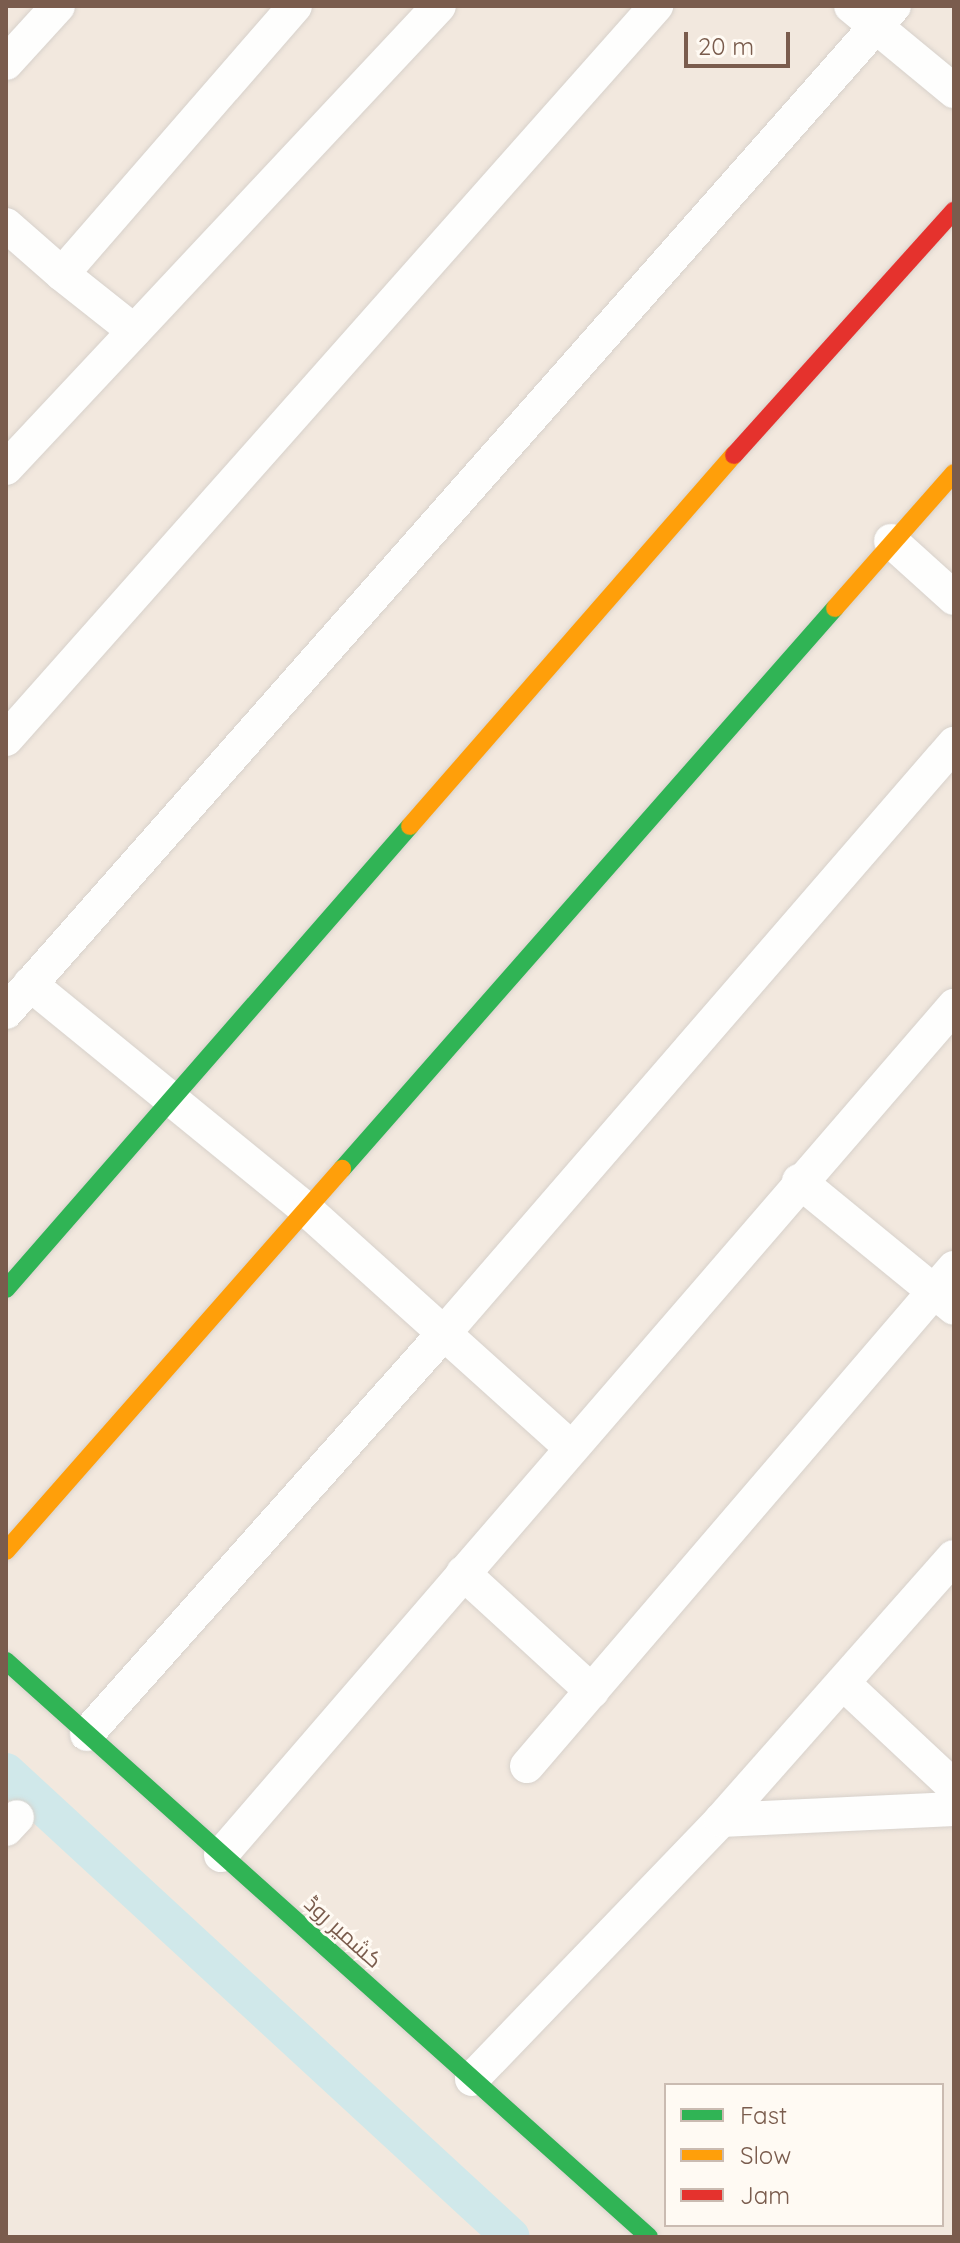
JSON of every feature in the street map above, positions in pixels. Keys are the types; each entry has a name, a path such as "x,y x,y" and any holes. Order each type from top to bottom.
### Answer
{"street":[{"path":"6,63 58,6"},
{"path":"62,274 295,6"},
{"path":"6,468 439,6"},
{"path":"6,739 656,6"},
{"path":"6,1012 874,13 954,91"},
{"path":"6,1289 954,211"},
{"path":"6,225 134,331"},
{"path":"6,1551 891,541 954,473"},
{"path":"891,541 954,598"},
{"path":"87,1734 445,1332 954,744"},
{"path":"30,984 307,1210 571,1448"},
{"path":"221,1855 799,1181 954,1006"},
{"path":"527,1766 947,1289 799,1181"},
{"path":"472,2079 721,1820 954,1557"},
{"path":"463,1573 592,1691"},
{"name":"کشمیر روڈ","path":"6,1661 649,2237"},
{"path":"843,1683 954,1787"},
{"path":"721,1820 954,1809"}],"shaded area":[{"path":"6,6 954,6 954,2237 6,2237"}],"waterway":[{"path":"6,1772 511,2237"}],"traffic: fast":[{"path":"342,1169 835,608"},
{"path":"6,1289 410,826"},
{"path":"6,1661 649,2237"}],"traffic: slow":[{"path":"410,826 734,455"},
{"path":"835,608 954,473"},
{"path":"6,1551 342,1169"}],"traffic: jam":[{"path":"734,455 954,211"}]}
